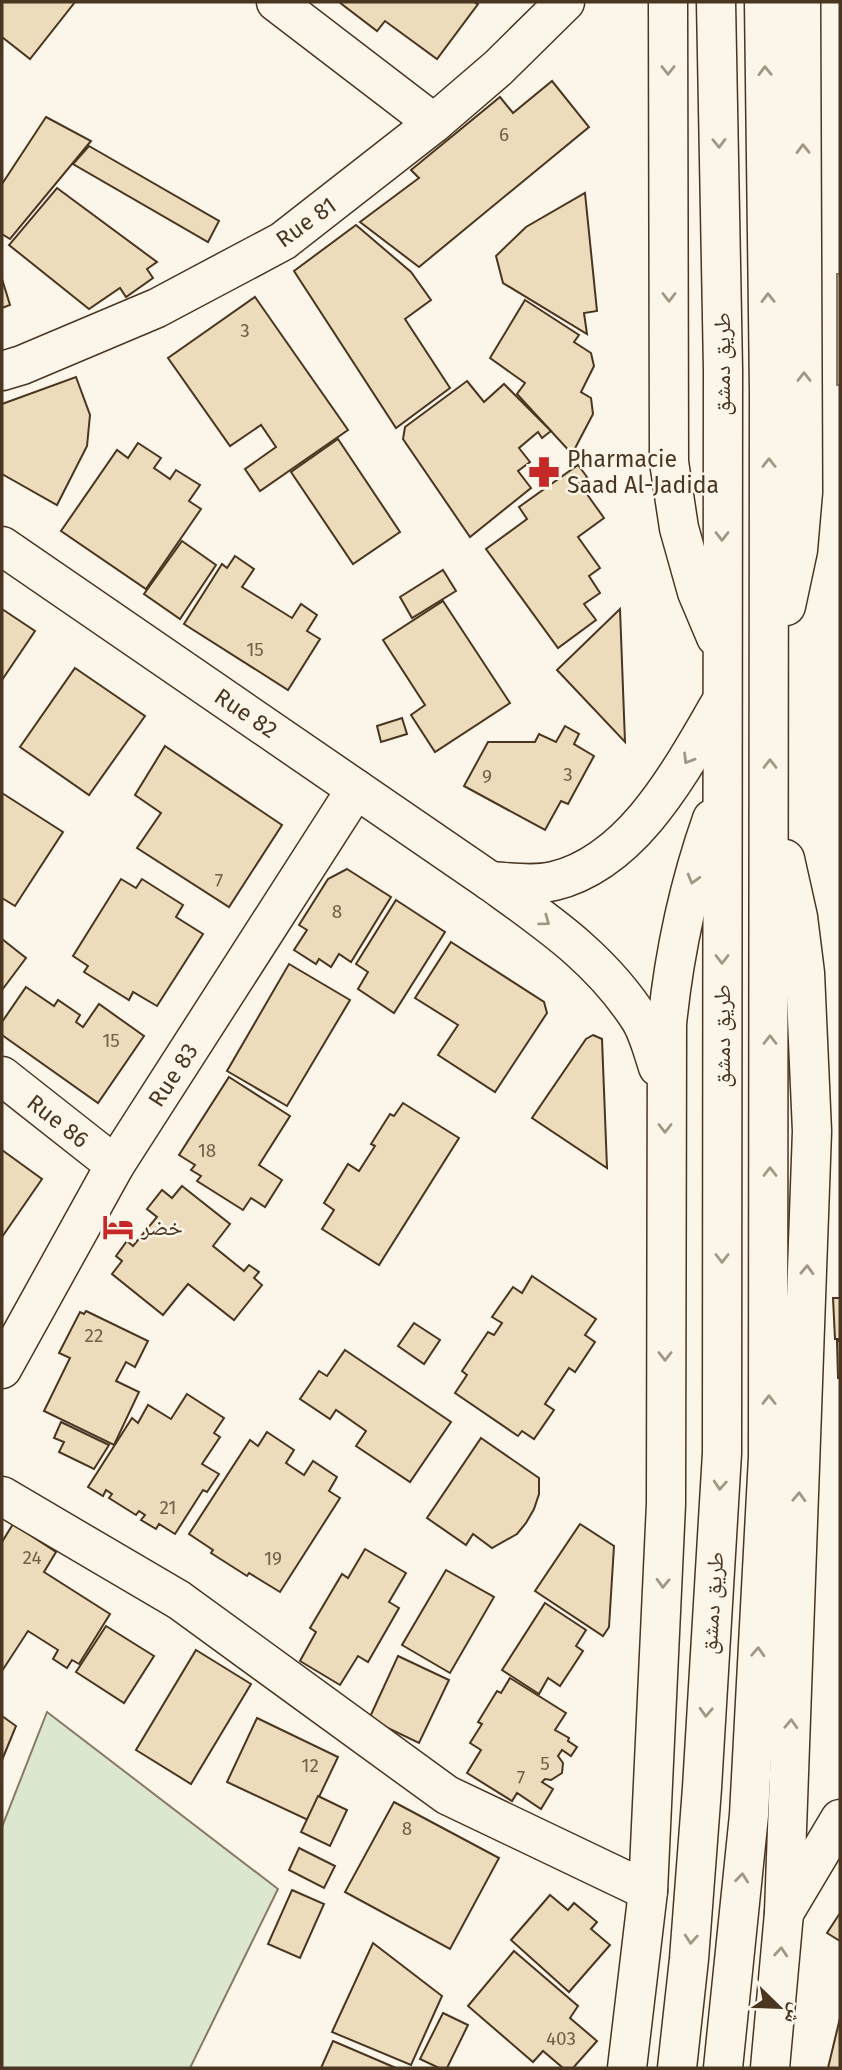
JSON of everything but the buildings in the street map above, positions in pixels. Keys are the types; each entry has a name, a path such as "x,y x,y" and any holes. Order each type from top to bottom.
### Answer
{"main road":[{"path":"276,2 434,122"},
{"name":"Rue 81","path":"2,371 157,308 283,241 498,68 565,2"},
{"path":"668,2 670,463 682,541 697,592 722,653"},
{"name":"طريق دمشق","path":"677,2068 689,1959 702,1788 722,1453 723,370 716,2"},
{"name":"طريق دمشق","path":"723,2068 749,1815 767,1484 770,662 764,2"},
{"path":"770,662 786,607 798,550 803,492 801,2"},
{"name":"Rue 82","path":"2,546 490,881 586,953 642,1023 665,1085"},
{"path":"490,881 553,881 601,860 621,843 665,794 722,700"},
{"name":"Rue 83","path":"2,1369 115,1165 356,789"},
{"path":"627,2068 648,1891 666,1504 667,1024 673,965 685,905 722,791"},
{"path":"769,806 793,894 804,962 812,1131 784,1913 769,2068"},
{"name":"Rue 86","path":"2,1076 115,1165"},
{"path":"2,1496 179,1600 447,1795 648,1891"},
{"path":"784,1913 840,1819"}],"green space":[{"path":"837,274 840,274 840,385 837,385"},
{"path":"47,1712 278,1889 190,2068 2,2068 2,1827"}],"place":[{"name":"Pharmacie Saad Al-Jadida","path":"544,472"},
{"name":"خضر","path":"118,1227"}]}
